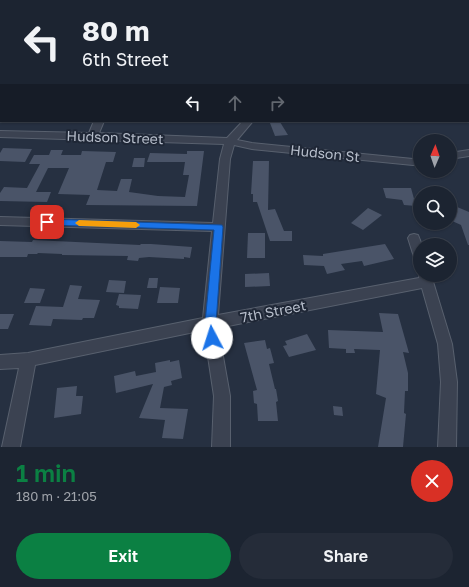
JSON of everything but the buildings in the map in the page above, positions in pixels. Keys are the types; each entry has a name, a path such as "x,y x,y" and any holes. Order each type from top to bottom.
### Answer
{"street":[{"path":"93,136 98,122"},
{"path":"221,447 222,396 210,323 224,159 230,141 247,123"},
{"name":"Hudson Street","path":"0,134 230,141"},
{"name":"Hudson St","path":"230,141 252,146 413,162"},
{"path":"457,155 469,153"},
{"path":"0,220 219,227"},
{"name":"7th Street","path":"0,362 28,360 413,282"},
{"path":"427,282 445,344 449,382 448,447"},
{"path":"11,447 28,360"}],"slow traffic":[{"path":"79,223 136,225"}],"route":[{"path":"47,222 219,227 210,323 212,338"}]}
